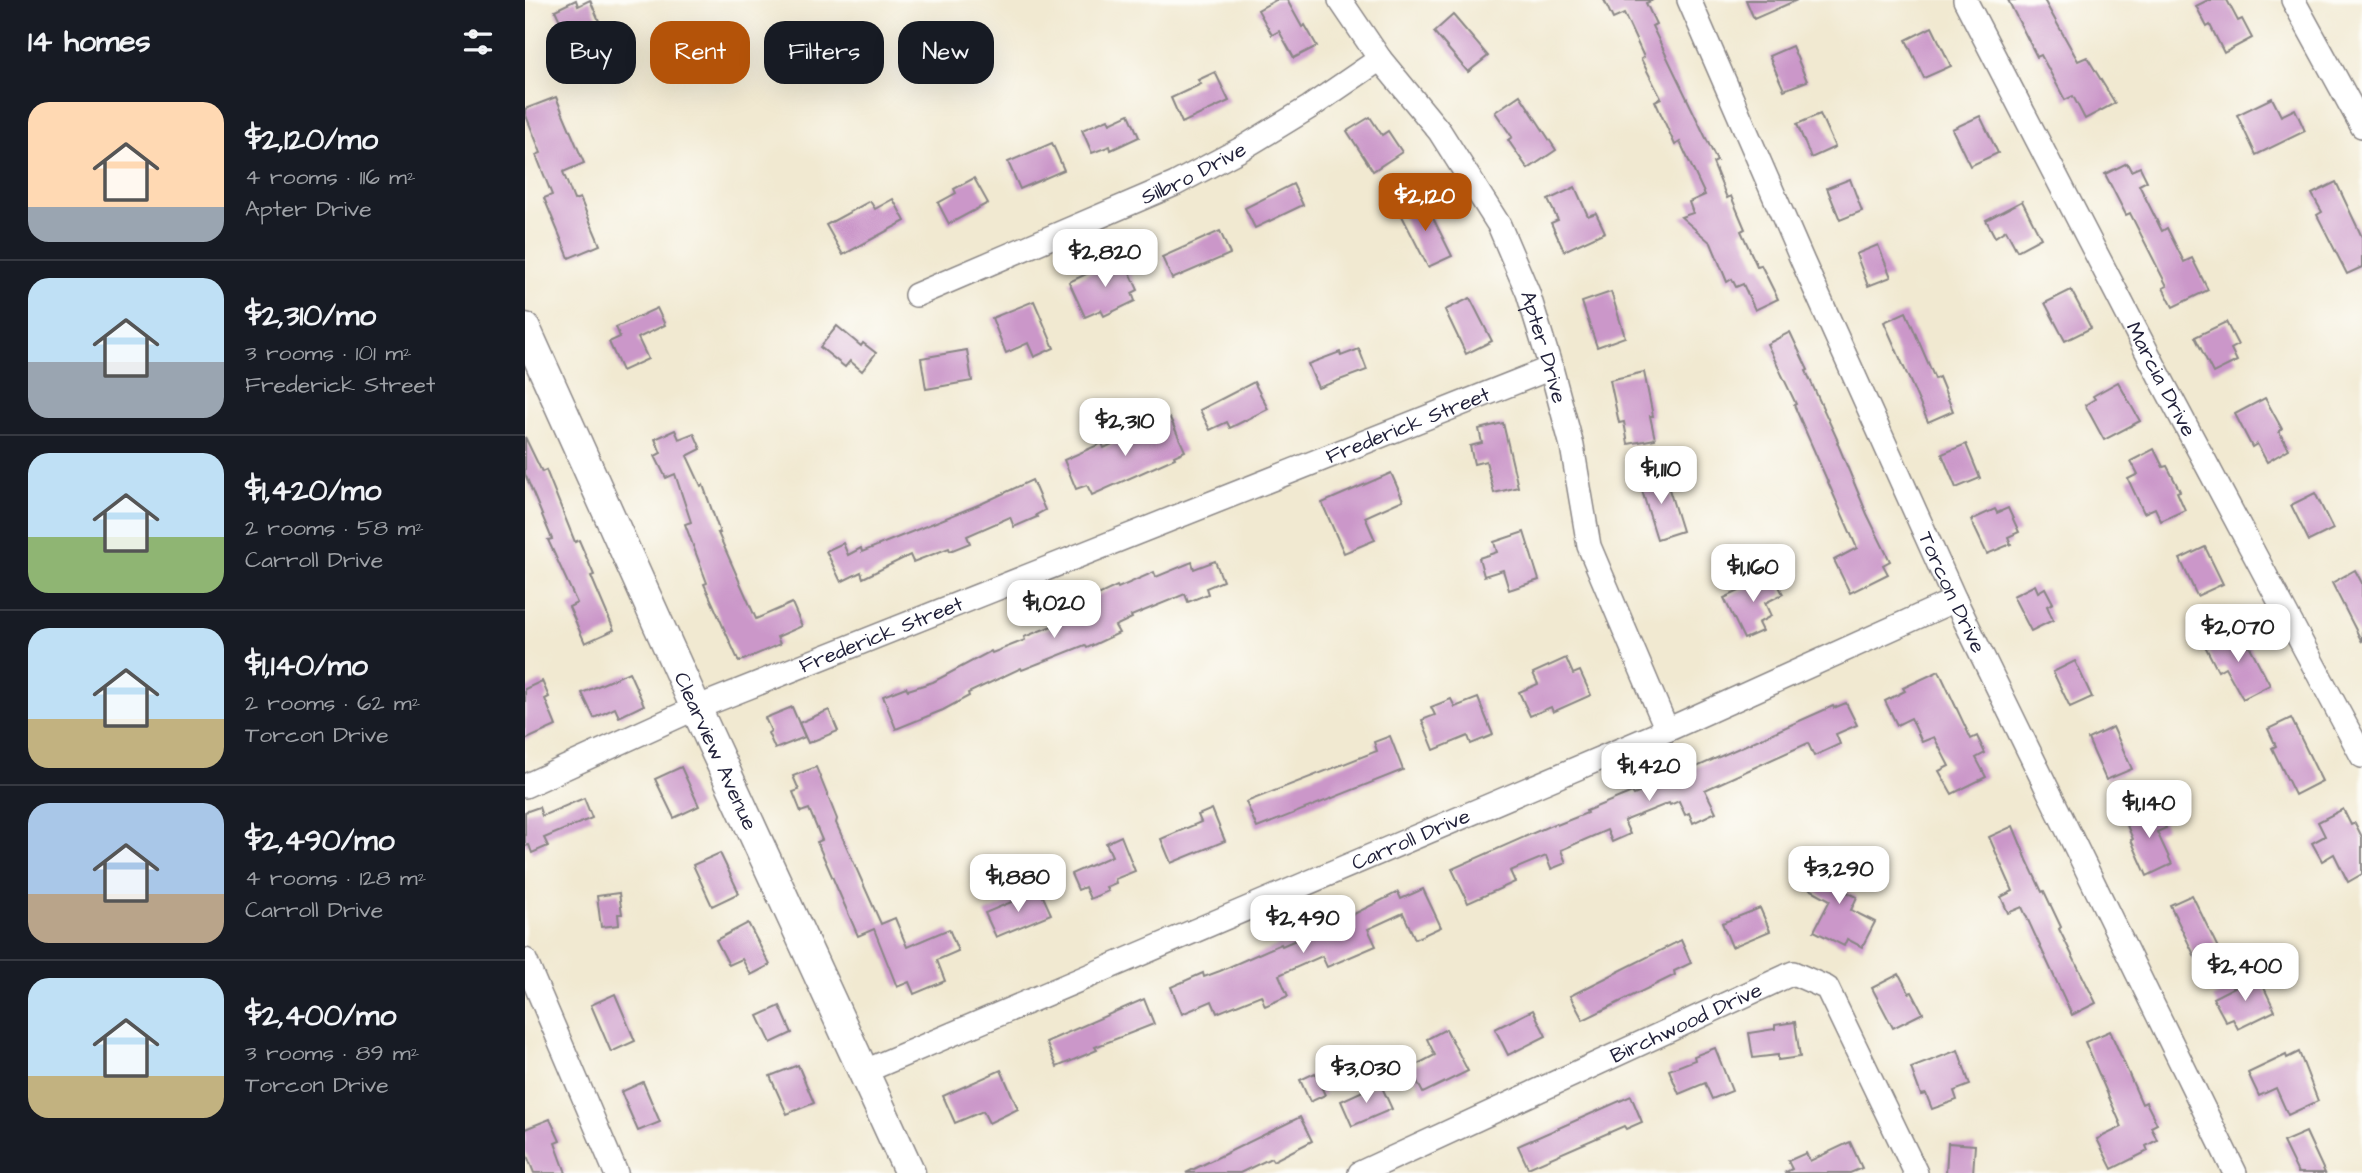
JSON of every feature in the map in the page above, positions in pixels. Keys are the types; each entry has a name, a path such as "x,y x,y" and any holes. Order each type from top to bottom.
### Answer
{"street":[{"name":"Apter Drive","path":"1340,0 1380,59 1440,132 1499,225 1528,293 1551,368 1572,446 1588,546 1667,730"},
{"name":"Torcon Drive","path":"1689,0 1955,600 2235,1173"},
{"name":"Marcia Drive","path":"1965,0 2162,381 2362,756"},
{"path":"2293,0 2362,126"},
{"name":"Silbro Drive","path":"916,295 1175,184 1299,114 1380,59"},
{"name":"Clearview Avenue","path":"525,328 910,1173"},
{"name":"Frederick Street","path":"525,786 696,708 1551,368"},
{"name":"Carroll Drive","path":"863,1072 1667,730 1955,600"},
{"path":"525,960 615,1173"},
{"name":"Birchwood Drive","path":"1360,1173 1793,973 1827,988 1916,1173"}],"building":[{"path":"576,0 578,6 590,0 599,21 560,21 555,10"},
{"path":"1276,0 1287,0 1302,27 1305,25 1317,46 1294,58 1279,31 1272,35 1258,10"},
{"path":"1604,0 1653,0 1646,3 1656,24 1652,26 1717,161 1713,163 1727,198 1731,196 1745,229 1741,231 1757,266 1761,265 1778,299 1755,310 1743,284 1736,287 1732,279 1727,282 1711,243 1681,217 1693,213 1689,202 1705,195 1680,142 1675,145 1655,101 1661,98 1641,59 1644,57 1624,14 1613,19"},
{"path":"1746,0 1797,0 1754,19"},
{"path":"2008,0 2044,0 2078,61 2087,57 2115,103 2085,119 2073,96 2065,100 2041,55 2037,57"},
{"path":"2208,0 2227,0 2238,21 2242,19 2252,38 2224,53 2210,25 2207,27 2196,6"},
{"path":"1453,15 1488,56 1468,72 1434,32"},
{"path":"1932,27 1951,66 1924,78 1906,40"},
{"path":"1792,46 1807,81 1784,90 1769,56"},
{"path":"1215,72 1229,101 1182,123 1171,98 1201,84 1198,80"},
{"path":"1520,95 1556,150 1528,169 1508,140 1512,137 1495,112"},
{"path":"556,97 584,163 563,172 574,200 580,198 600,245 569,258 544,198 552,195 536,155 541,153 525,113 525,109"},
{"path":"2272,98 2281,116 2295,109 2305,131 2256,155 2237,115"},
{"path":"1129,114 1139,137 1111,150 1110,146 1092,153 1082,130 1108,119 1110,123"},
{"path":"1820,114 1835,147 1811,158 1797,124"},
{"path":"1980,116 1998,153 1970,166 1952,129"},
{"path":"1370,117 1382,135 1388,131 1402,152 1373,171 1347,131"},
{"path":"1052,143 1064,170 1020,189 1008,162"},
{"path":"2127,163 2131,171 2140,167 2147,181 2139,185 2162,231 2167,228 2184,262 2192,258 2208,290 2173,307 2163,288 2167,286 2130,213 2126,215 2105,174"},
{"path":"974,178 988,203 949,224 938,203 956,193 954,189"},
{"path":"1850,179 1862,211 1840,220 1827,188"},
{"path":"2336,182 2362,237 2362,267 2347,274 2317,215 2322,212 2312,194"},
{"path":"1293,184 1303,205 1255,228 1245,208"},
{"path":"1575,187 1588,216 1596,213 1605,232 1564,251 1551,223 1558,220 1548,200"},
{"path":"1423,198 1452,256 1428,267 1399,210"},
{"path":"893,199 905,221 843,255 826,225 870,201 875,209"},
{"path":"2022,201 2041,238 2017,251 2006,230 1995,237 1986,220"},
{"path":"1220,231 1230,254 1172,279 1162,257"},
{"path":"1878,245 1891,277 1868,286 1856,254"},
{"path":"1123,257 1138,290 1132,293 1135,301 1104,316 1101,310 1085,317 1069,282"},
{"path":"2071,290 2091,328 2065,341 2045,303"},
{"path":"1611,292 1625,337 1597,347 1582,302"},
{"path":"1470,298 1492,341 1466,354 1445,310"},
{"path":"1034,301 1054,348 1034,357 1028,343 1006,353 992,318"},
{"path":"657,308 665,325 638,338 648,359 622,371 609,342 620,337 616,327"},
{"path":"1906,312 1935,379 1939,377 1953,411 1928,422 1884,322"},
{"path":"2226,322 2238,345 2231,349 2237,361 2213,373 2195,337"},
{"path":"837,326 861,346 863,343 876,353 862,371 850,361 845,367 820,347"},
{"path":"1790,332 1867,514 1890,561 1883,565 1888,574 1850,593 1834,560 1857,548 1794,405 1796,404 1767,344"},
{"path":"1359,349 1367,370 1318,388 1308,364 1340,352 1341,356"},
{"path":"967,350 972,381 926,389 921,358"},
{"path":"1644,372 1655,439 1628,444 1624,422 1619,423 1610,380"},
{"path":"1254,382 1268,409 1230,428 1227,422 1210,430 1200,410"},
{"path":"2118,382 2140,421 2104,440 2085,405 2095,399 2093,396"},
{"path":"2265,398 2282,429 2279,432 2289,449 2267,462 2257,444 2252,447 2235,414"},
{"path":"1170,418 1185,451 1092,495 1087,485 1076,489 1064,460 1102,443 1104,448"},
{"path":"1503,423 1518,487 1494,493 1486,461 1474,464 1470,446 1482,443 1479,429"},
{"path":"675,430 679,439 694,433 701,449 687,456 701,486 703,485 718,533 756,619 792,603 802,626 777,637 780,644 739,662 704,584 707,583 685,524 691,522 675,474 666,478 655,456 661,453 655,439"},
{"path":"525,437 542,472 546,470 575,542 579,540 614,630 585,643 569,607 577,603 548,540 552,539 525,474"},
{"path":"1966,444 1980,478 1956,488 1942,454"},
{"path":"2154,449 2163,467 2167,466 2180,491 2177,492 2185,510 2161,521 2155,508 2144,513 2128,479 2138,474 2131,461"},
{"path":"1391,473 1403,500 1365,517 1375,540 1344,553 1322,503"},
{"path":"1664,473 1682,531 1657,539 1639,481"},
{"path":"1032,480 1045,510 1036,515 1037,517 1014,527 1010,517 967,536 970,543 950,551 949,548 913,562 910,555 863,578 861,572 841,582 826,551 843,543 848,555 861,548 862,552"},
{"path":"2315,493 2333,529 2309,541 2291,505"},
{"path":"2008,508 2019,532 2008,537 2011,544 1987,554 1971,520 1995,509 1997,513"},
{"path":"1524,532 1539,580 1509,590 1503,570 1484,576 1479,558 1497,552 1494,542"},
{"path":"2205,547 2223,584 2197,596 2180,559"},
{"path":"1215,561 1223,581 1206,588 1208,594 1188,602 1185,594 1131,616 1132,618 1115,626 1119,633 1087,648 1085,645 1022,670 1021,668 968,693 969,696 943,710 896,729 883,696 906,687 908,690 933,682 991,651 992,653 1025,640 1024,637 1072,618 1084,611 1081,603 1117,586 1118,588 1154,572 1156,577 1192,562 1194,569"},
{"path":"2355,570 2362,583 2362,642 2332,583"},
{"path":"1771,571 1783,594 1765,603 1771,616 1758,623 1762,631 1744,639 1724,598 1748,587 1746,583"},
{"path":"2035,585 2038,592 2045,588 2053,603 2047,606 2053,620 2031,631 2013,596"},
{"path":"2236,630 2245,647 2249,645 2270,685 2243,699 2225,667 2218,671 2205,646"},
{"path":"1566,658 1573,674 1580,671 1591,695 1553,712 1551,707 1530,716 1519,692 1538,684 1533,673"},
{"path":"2075,661 2092,697 2070,707 2053,672"},
{"path":"1939,671 1971,739 1977,736 1985,753 1976,758 1986,777 1952,794 1939,771 1949,766 1934,737 1922,742 1911,718 1897,725 1885,701 1905,691 1903,688"},
{"path":"629,672 644,705 619,717 615,708 594,718 582,693"},
{"path":"542,681 549,697 545,699 556,726 525,740 525,689"},
{"path":"1478,698 1493,735 1471,744 1468,736 1434,750 1422,720 1435,715 1431,707 1451,699 1455,707"},
{"path":"1846,703 1857,725 1836,734 1840,744 1814,756 1808,743 1705,790 1716,812 1693,823 1689,813 1685,815 1679,801 1670,805 1669,803 1624,821 1630,834 1612,842 1607,830 1561,850 1566,863 1551,869 1546,856 1510,871 1515,882 1468,903 1452,869 1632,792 1634,795 1833,706 1834,708"},
{"path":"792,707 805,737 775,749 765,718"},
{"path":"829,710 838,731 808,743 799,723"},
{"path":"2291,718 2322,781 2295,795 2272,748 2276,746 2268,729"},
{"path":"2113,727 2132,769 2106,780 2088,739"},
{"path":"1390,736 1403,770 1257,828 1246,802 1377,751 1374,742"},
{"path":"681,767 699,806 674,818 655,779"},
{"path":"816,767 837,819 836,823 881,924 895,918 907,947 949,929 958,951 937,960 945,981 914,994 909,982 897,987 874,929 858,936 817,842 822,840 809,809 801,812 793,792 799,790 793,776"},
{"path":"584,798 592,818 544,838 548,846 532,853 529,845 525,846 525,812 539,807 542,816"},
{"path":"2156,806 2166,828 2157,832 2172,864 2147,876 2125,821"},
{"path":"1212,809 1225,841 1171,863 1161,839 1201,822 1198,815"},
{"path":"2343,809 2351,825 2355,823 2362,837 2362,874 2348,882 2334,854 2322,861 2312,843 2325,836 2318,822"},
{"path":"2013,826 2096,1003 2072,1015 2022,907 2008,913 2001,897 2013,891 1989,837"},
{"path":"1121,836 1135,871 1115,879 1116,883 1106,887 1108,891 1090,899 1085,887 1078,890 1071,874 1112,856 1106,843"},
{"path":"720,853 739,893 712,906 693,865"},
{"path":"1828,854 1851,865 1839,888 1857,897 1851,910 1875,922 1862,947 1847,939 1844,946 1814,931 1830,900 1810,889"},
{"path":"1423,889 1441,927 1415,939 1403,913 1368,929 1376,946 1327,967 1322,956 1279,975 1288,996 1265,1006 1261,995 1217,1013 1212,1001 1182,1014 1171,987 1203,973 1204,977 1220,971 1281,944 1282,946 1312,933 1310,930 1349,913 1350,916 1398,892 1401,899"},
{"path":"1040,890 1051,914 996,937 985,913"},
{"path":"619,893 622,914 618,914 619,925 601,927 597,896"},
{"path":"2192,895 2219,950 2197,961 2170,905"},
{"path":"1760,908 1770,931 1732,947 1722,923"},
{"path":"748,923 770,965 751,975 742,959 729,965 716,940"},
{"path":"1681,940 1691,963 1674,971 1675,975 1583,1020 1570,996"},
{"path":"1899,974 1923,1013 1893,1028 1872,988"},
{"path":"2258,975 2275,1011 2238,1029 2233,1019 2226,1022 2213,998"},
{"path":"615,994 635,1041 611,1052 591,1005"},
{"path":"1144,999 1154,1024 1095,1047 1097,1050 1057,1067 1046,1042"},
{"path":"780,1006 792,1033 771,1043 758,1016"},
{"path":"1533,1010 1546,1036 1508,1055 1495,1029"},
{"path":"1795,1022 1800,1057 1778,1060 1778,1055 1753,1058 1749,1033 1775,1029 1775,1025"},
{"path":"1446,1029 1468,1071 1423,1093 1410,1068 1435,1055 1427,1039"},
{"path":"2110,1031 2142,1104 2146,1102 2157,1124 2151,1127 2157,1140 2146,1146 2148,1151 2112,1169 2097,1139 2122,1127 2085,1042"},
{"path":"1715,1048 1732,1091 1712,1099 1705,1083 1679,1094 1669,1070 1695,1060 1694,1056"},
{"path":"1958,1050 1970,1085 1954,1091 1957,1100 1932,1109 1926,1094 1921,1095 1911,1068"},
{"path":"2299,1052 2318,1101 2288,1115 2276,1088 2259,1096 2248,1073 2286,1055 2287,1058"},
{"path":"798,1065 814,1103 787,1114 770,1076"},
{"path":"1001,1070 1018,1109 989,1123 983,1111 955,1123 943,1096"},
{"path":"1315,1073 1325,1095 1310,1102 1300,1080"},
{"path":"643,1082 660,1122 638,1131 621,1092"},
{"path":"1380,1083 1392,1109 1352,1126 1341,1101"},
{"path":"1631,1096 1642,1122 1626,1129 1624,1126 1528,1168 1518,1146"},
{"path":"1300,1117 1312,1141 1273,1161 1271,1158 1240,1173 1186,1173"},
{"path":"550,1119 560,1141 555,1143 566,1173 534,1173 525,1151 525,1129"},
{"path":"2306,1132 2325,1173 2298,1173 2283,1142"},
{"path":"1850,1142 1862,1168 1850,1173 1784,1173 1792,1169 1788,1161 1806,1153 1810,1161"},
{"path":"1948,1143 1975,1145 1973,1173 1946,1173"}]}
